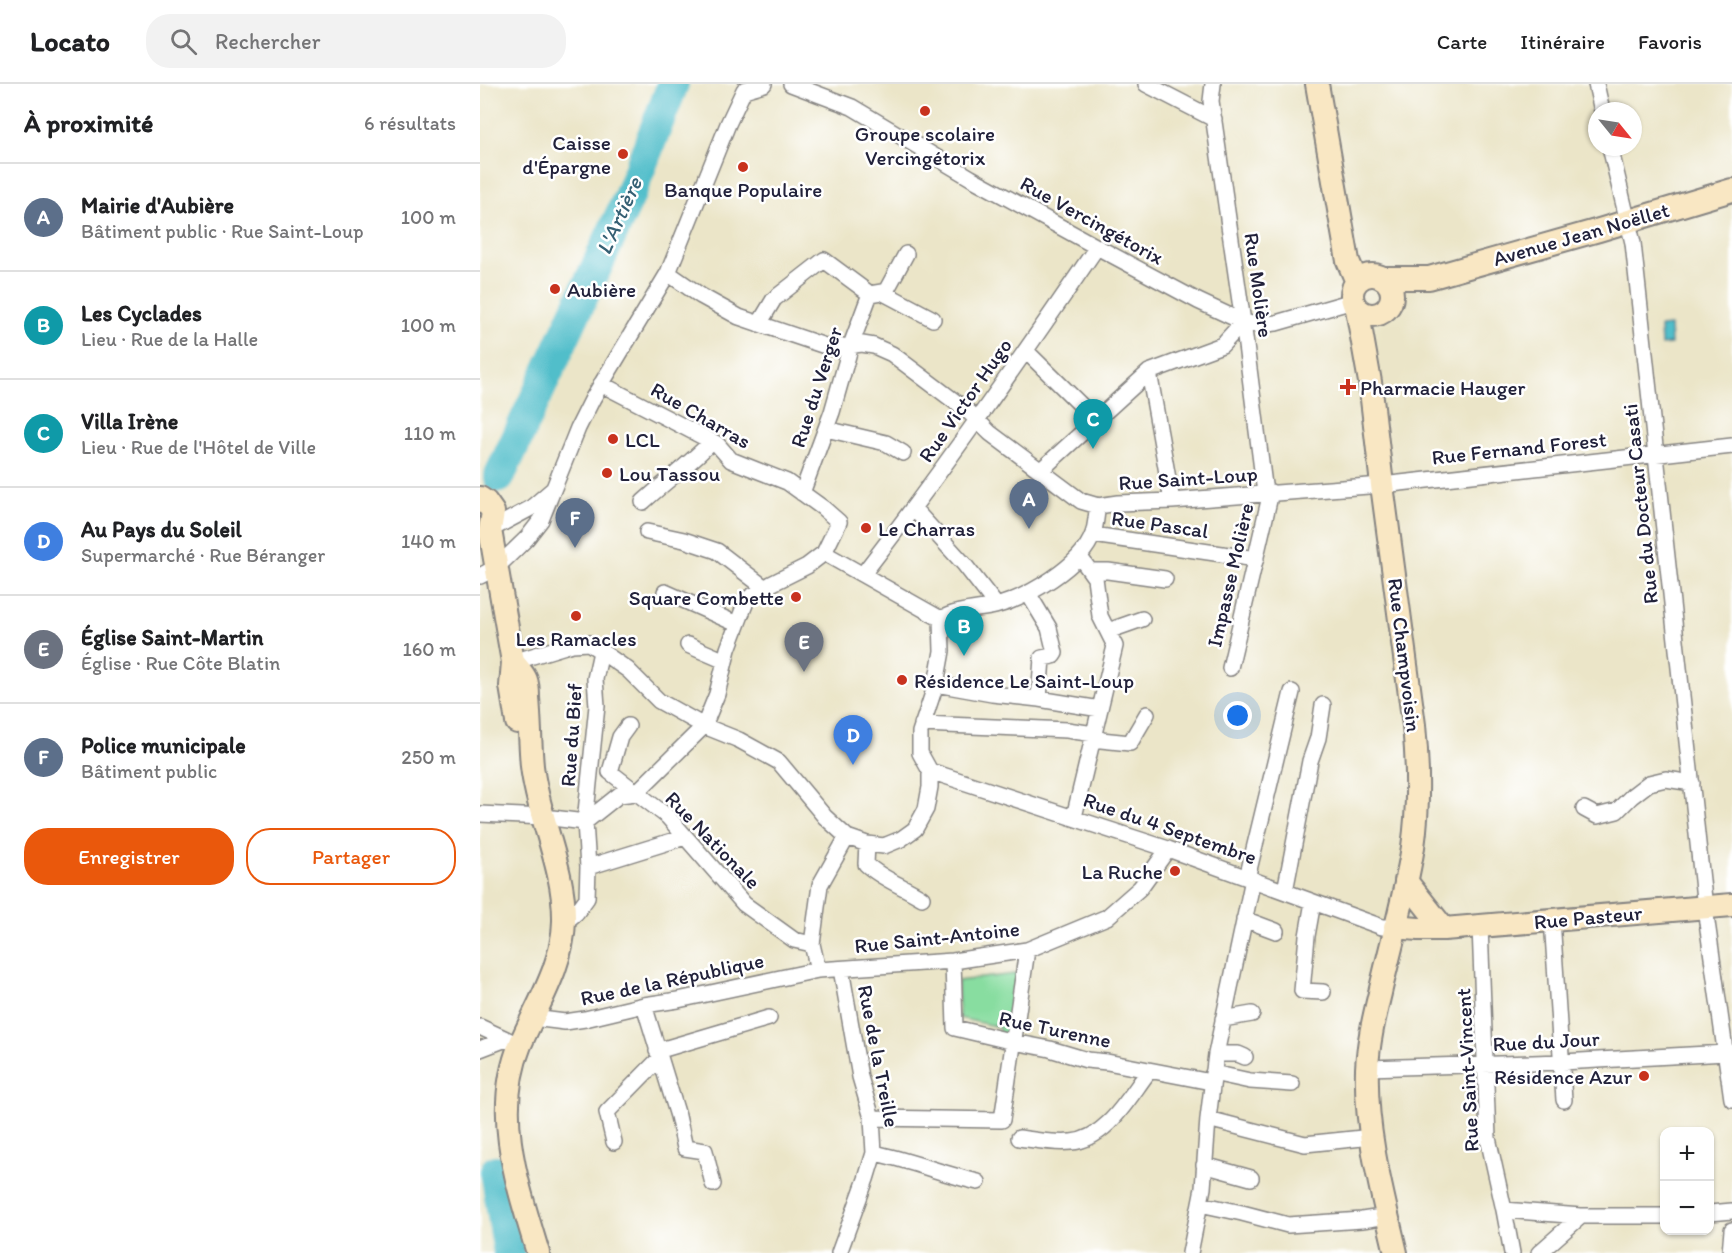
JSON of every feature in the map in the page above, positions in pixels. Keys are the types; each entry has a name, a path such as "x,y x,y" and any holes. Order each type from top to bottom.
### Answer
{"main road":[{"path":"1317,84 1340,219 1364,289 1364,314 1373,315 1386,308 1391,293 1388,284 1364,289"},
{"name":"Avenue Jean Noëllet","path":"1364,289 1429,278 1732,190"},
{"name":"Avenue Jean Noëllet","path":"1386,308 1429,278"},
{"name":"Rue Champvoisin","path":"1364,289 1370,382 1418,761 1418,800 1413,846 1371,1033 1367,1068 1372,1137 1396,1253"},
{"name":"Rue Champvoisin","path":"1370,382 1376,338 1386,308"},
{"path":"480,498 493,512 485,525 489,572 513,662 527,680 532,766 560,875 564,923 560,950 552,974 533,1018 513,1043 508,1099 509,1129 522,1201 538,1253"},
{"path":"1406,881 1444,929"},
{"name":"Rue Pasteur","path":"1395,927 1444,929 1732,905"}],"street":[{"path":"489,572 527,538 541,520 578,428 601,384 668,273 741,87 764,84"},
{"name":"Rue Vercingétorix","path":"791,84 852,107 971,178 1198,301 1243,322 1276,323 1364,289"},
{"path":"1146,84 1214,119"},
{"name":"Rue Molière","path":"1213,84 1211,101 1268,493"},
{"path":"1596,84 1600,102"},
{"name":"Rue du Docteur Casati","path":"1612,156 1633,243 1705,908 1732,1099"},
{"name":"Rue Victor Hugo","path":"863,574 978,420 1097,247"},
{"name":"Rue du Verger","path":"802,492 832,412 851,345 878,293 906,254"},
{"path":"759,324 774,299 824,260 878,293 933,319"},
{"path":"668,273 701,296 739,317 831,348 862,344 874,346 892,354 978,420 990,433 1081,501 1098,506"},
{"path":"1041,470 1149,372 1222,345 1243,322"},
{"path":"1026,351 1096,420"},
{"path":"1149,372 1172,501"},
{"name":"Rue Charras","path":"601,384 712,441 731,460 787,482 802,492 839,522 824,553"},
{"path":"826,429 886,443 903,453"},
{"path":"644,502 712,441"},
{"name":"Rue Fernand Forest","path":"1382,485 1732,446"},
{"name":"Rue Saint-Loup","path":"941,619 950,614 996,605 1028,593 1053,577 1080,557 1093,535 1098,506 1382,485"},
{"path":"485,525 531,508 554,488"},
{"name":"Impasse Molière","path":"1230,668 1256,559 1268,493"},
{"path":"914,508 964,564 996,605"},
{"path":"647,532 684,540 717,551 765,588"},
{"name":"Rue Pascal","path":"1093,535 1256,559"},
{"path":"513,662 572,644 589,644 628,670 659,701 704,726 739,740 779,762 825,817 847,837 867,844 884,846 901,839 915,829 926,808 930,771 920,753 920,732 936,684 942,651 941,619 824,553 807,566 747,599 725,661 717,694 704,726 636,793 610,772 620,737 628,726"},
{"path":"1074,817 1115,646 1100,616 1095,578 1080,557"},
{"path":"1091,571 1108,571 1165,579"},
{"path":"665,592 737,624"},
{"path":"1028,593 1049,628 1055,653 1053,656 1042,658 1038,699"},
{"path":"1108,632 1142,619"},
{"path":"688,645 725,661"},
{"name":"Rue du Bief","path":"564,923 576,913 587,898 588,867 585,822 597,706 595,679 601,652"},
{"path":"936,684 1100,710"},
{"path":"1190,1253 1200,1204 1216,1054 1244,919 1250,878 1292,692"},
{"path":"1285,891 1323,705"},
{"path":"922,724 1067,730 1094,734 1101,740 1130,743 1146,714"},
{"name":"Rue du 4 Septembre","path":"930,771 1168,849 1382,927 1395,927"},
{"path":"1584,809 1597,816 1617,811 1649,783 1666,779 1692,783"},
{"name":"Rue Nationale","path":"585,822 619,795 636,793 668,817 744,904 788,936 812,944"},
{"path":"480,814 544,817 585,822"},
{"path":"588,867 685,837"},
{"path":"818,970 812,944 820,885 847,837"},
{"path":"867,844 866,864 888,880 904,886 922,898"},
{"name":"Rue Saint-Antoine","path":"818,970 953,961 1027,950 1107,917 1140,888 1168,849"},
{"path":"1313,902 1302,991 1323,992"},
{"path":"1244,919 1276,931"},
{"path":"1552,920 1564,1100"},
{"name":"Rue Saint-Vincent","path":"1480,926 1488,1138 1512,1253"},
{"path":"872,1118 1002,1120 1027,950"},
{"name":"Rue Turenne","path":"953,961 955,1028 1050,1048 1087,1060 1147,1070 1292,1084"},
{"name":"Rue de la Treille","path":"839,1253 874,1154 872,1118 860,1077 841,969"},
{"name":"Rue de la République","path":"533,1018 565,1022 585,1019 818,970"},
{"path":"644,1005 678,1116 685,1148 705,1151 713,1184"},
{"path":"1223,1019 1252,1014"},
{"path":"614,1142 607,1113 658,1055 769,1018"},
{"path":"480,1027 513,1043"},
{"path":"480,1049 513,1043"},
{"name":"Rue du Jour","path":"1367,1068 1562,1062 1725,1053"},
{"path":"1216,1054 1238,1054 1245,1057"},
{"path":"1019,1138 1074,1143 1088,1137 1103,1129 1112,1120 1146,1075 1147,1070"},
{"path":"1208,1119 1305,1144 1372,1137"},
{"path":"874,1154 978,1182"},
{"path":"1204,1165 1251,1178"},
{"path":"1200,1204 1288,1226 1388,1216"},
{"path":"1504,1210 1581,1216 1660,1216"},
{"path":"1714,1213 1732,1211"},
{"path":"1539,1253 1581,1216"},
{"path":"1731,1253 1732,1230"}],"green space":[{"path":"1022,973 1011,1037 999,1033 999,1027 959,1018 958,981"}],"water":[{"path":"1670,326 1671,344 1661,345 1660,327"}],"waterway":[{"name":"L'Artière","path":"499,477 628,199 673,84"},
{"name":"L'Artière","path":"496,1171 509,1253"}],"place":[{"name":"Groupe scolaire Vercingétorix","path":"925,111"},
{"name":"Caisse d'Épargne","path":"623,154"},
{"name":"Banque Populaire","path":"743,167"},
{"name":"Aubière","path":"555,289"},
{"name":"Pharmacie Hauger","path":"1348,387"},
{"name":"LCL","path":"613,439"},
{"name":"Villa Irène","path":"1093,449"},
{"name":"Lou Tassou","path":"607,473"},
{"name":"Le Charras","path":"866,528"},
{"name":"Mairie d'Aubière","path":"1029,529"},
{"name":"Police municipale","path":"575,548"},
{"name":"Square Combette","path":"796,597"},
{"name":"Les Ramacles","path":"576,616"},
{"name":"Les Cyclades","path":"964,656"},
{"name":"Église Saint-Martin","path":"804,672"},
{"name":"Résidence Le Saint-Loup","path":"902,680"},
{"name":"Au Pays du Soleil","path":"853,765"},
{"name":"La Ruche","path":"1175,871"},
{"name":"Résidence Azur","path":"1644,1076"}]}
